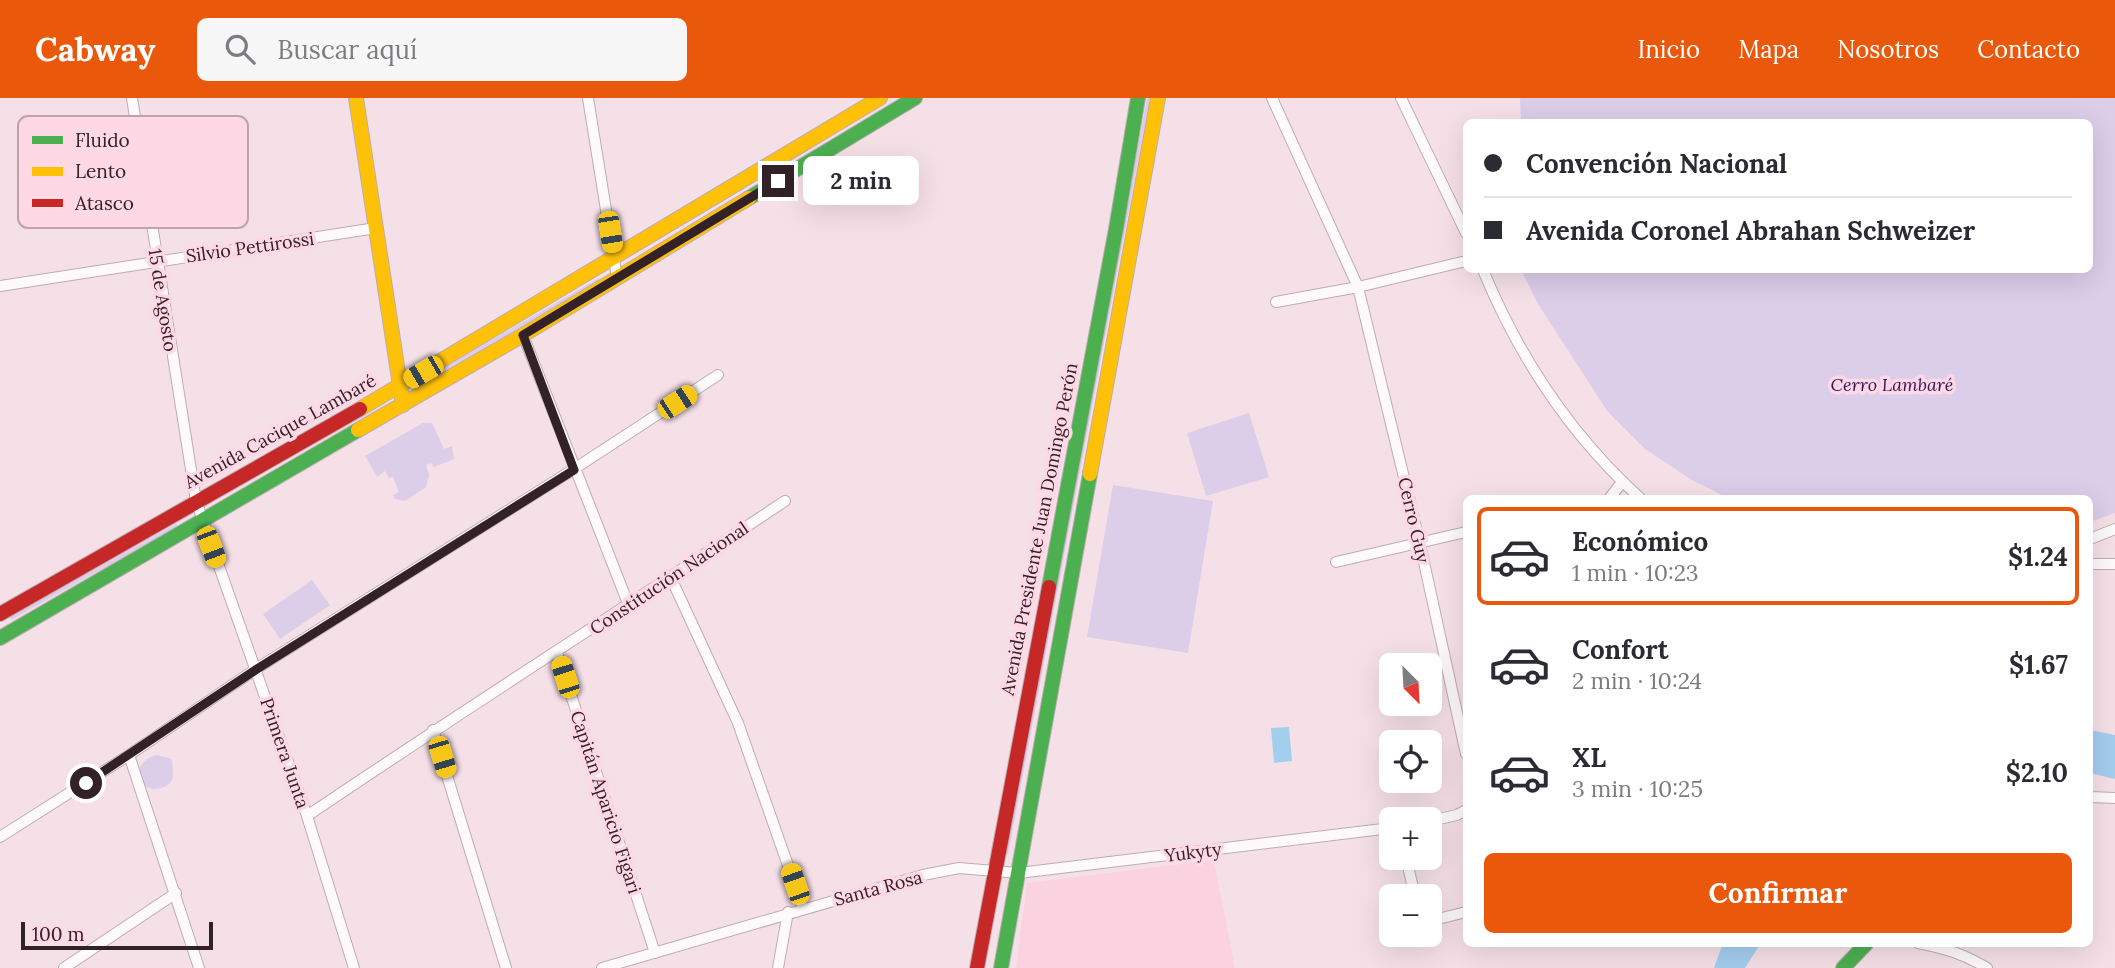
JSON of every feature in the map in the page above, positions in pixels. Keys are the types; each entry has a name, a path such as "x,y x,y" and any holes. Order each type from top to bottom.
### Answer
{"main road":[{"path":"356,98 403,405"},
{"name":"Avenida Cacique Lambaré","path":"0,614 400,386 880,98"},
{"path":"0,638 523,335 915,98"},
{"name":"Avenida Presidente Juan Domingo Perón","path":"977,968 1116,229 1138,98"},
{"path":"1001,968 1158,98"},
{"path":"1116,229 1134,236"},
{"path":"1843,968 1863,947"}],"street":[{"name":"15 de Agosto","path":"132,98 135,116"},
{"path":"588,98 617,278"},
{"name":"Cerro Guy","path":"1272,98 1358,287 1420,544 1463,740"},
{"path":"1401,98 1463,227"},
{"name":"15 de Agosto","path":"152,228 195,501"},
{"name":"Silvio Pettirossi","path":"0,286 376,228"},
{"path":"1276,302 1358,287 1463,262"},
{"path":"1484,273 1505,322 1536,377 1569,420 1637,495"},
{"path":"523,335 629,606"},
{"path":"0,837 257,669 574,470 718,375"},
{"path":"1612,495 1622,482"},
{"name":"Primera Junta","path":"195,501 257,669 307,816 354,968"},
{"name":"Constitución Nacional","path":"307,816 433,730 629,606 785,501"},
{"path":"2093,538 2115,529"},
{"path":"1336,562 1463,533"},
{"path":"2093,564 2115,564"},
{"path":"671,578 738,723 803,908"},
{"name":"Capitán Aparicio Figari","path":"557,652 655,953"},
{"path":"433,730 506,968"},
{"path":"129,755 199,968"},
{"path":"2093,797 2115,798"},
{"path":"1442,818 1463,812"},
{"name":"Yukyty","path":"995,870 1019,873 1379,829"},
{"name":"Santa Rosa","path":"602,968 923,875 959,868 995,870"},
{"path":"64,968 176,893"},
{"path":"778,968 788,912"},
{"path":"1442,918 1463,913"},
{"path":"1939,947 1966,955 1987,968"}],"shaded area":[{"path":"1214,860 1235,968 1016,968 1027,883"}],"green space":[{"path":"1147,98 1150,98 1008,855 1006,853"},
{"name":"Cerro Lambaré","path":"1520,98 2115,98 2115,513 2093,521 2093,495 1722,495 1692,480 1645,449 1608,412 1538,304 1522,273 2093,273 2093,119 1521,119"},
{"path":"599,278 602,281 422,383 422,380"},
{"path":"1249,413 1269,477 1206,496 1187,433"},
{"path":"423,423 432,423 444,449 452,446 454,459 434,467 431,463 426,465 429,475 426,487 405,501 395,499 393,495 399,492 393,477 389,478 385,471 377,477 365,456"},
{"path":"1113,485 1213,501 1188,653 1087,637"},
{"path":"176,524 178,527 11,620 10,617"},
{"path":"312,580 330,605 280,639 263,614"},
{"path":"157,755 172,759 173,775 168,785 153,789 141,782 138,770 146,760"}],"water":[{"path":"1289,727 1292,761 1274,763 1271,728"},
{"path":"2093,731 2115,735 2115,779 2093,774"},
{"path":"1722,947 1758,947 1745,968 1714,968"}],"traffic: fast":[{"path":"749,198 915,98"},
{"path":"1049,587 1138,98"},
{"path":"0,638 358,430"},
{"path":"1001,968 1090,474"},
{"path":"1843,968 1863,947"}],"traffic: slow":[{"path":"356,98 403,405"},
{"path":"360,409 880,98"},
{"path":"1090,474 1158,98"},
{"path":"358,430 523,335 749,198"}],"traffic: jam":[{"path":"0,614 360,409"},
{"path":"977,968 1049,587"}],"route":[{"path":"86,783 257,669 574,470 523,335 778,181"}]}
